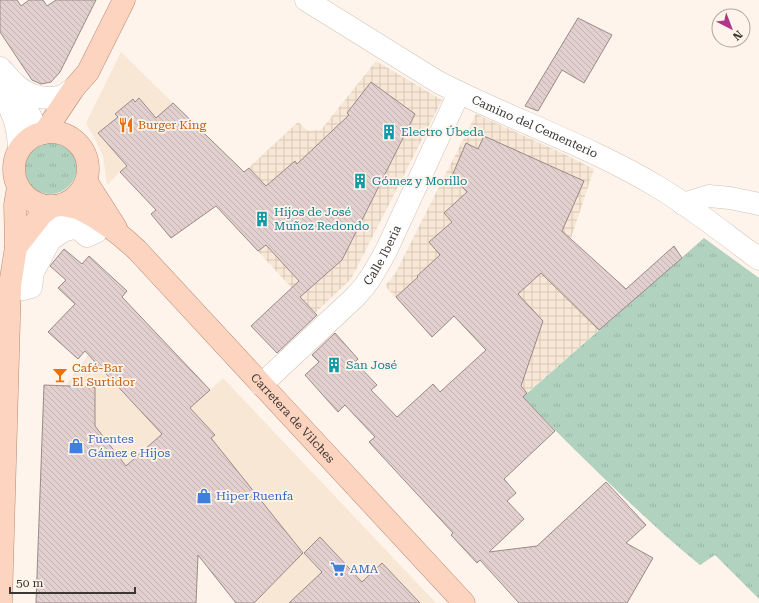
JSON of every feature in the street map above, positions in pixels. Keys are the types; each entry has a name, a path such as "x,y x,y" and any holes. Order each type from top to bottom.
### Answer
{"main road":[{"path":"42,134 81,80 124,0"},
{"path":"71,139 70,129 72,120 84,91 81,80"},
{"path":"16,247 41,215 56,206 69,202 77,195 86,181 88,171 87,160 81,148 71,139 58,133 42,134 30,139 19,150 15,159 14,177 18,187 31,201 43,206 56,206"},
{"name":"Carretera de Vilches","path":"86,181 120,234"},
{"path":"1,603 10,285 16,247 15,205 18,187"},
{"name":"Carretera de Vilches","path":"56,206 80,209 120,234 137,250 464,603"}],"street":[{"name":"Camino del Cementerio","path":"306,0 418,70 459,93 582,147 657,186 759,259"},
{"path":"3,82 40,97 47,98 65,95 81,80"},
{"path":"3,82 42,134"},
{"path":"3,82 15,121 19,150"},
{"name":"Calle Iberia","path":"261,385 365,287 390,243 459,93"},
{"path":"683,204 709,196 730,198 759,204"}],"shaded area":[{"path":"121,52 247,176 143,149 107,185 103,156 86,123"},
{"path":"376,61 442,100 351,279 315,313 216,206 244,172 298,122 308,131 321,130"},
{"path":"476,114 594,169 555,286 599,330 527,393 454,316 432,337 385,286 395,274"},
{"path":"88,355 163,434 223,378 436,603 236,603 175,527 39,521 44,386 65,386"}],"green space":[{"path":"50,140 60,142 69,148 75,157 77,167 75,177 69,186 60,192 50,194 40,192 31,186 25,177 23,167 25,157 31,148 40,142"},
{"path":"704,238 759,278 759,599 715,555 700,565 682,550 603,478 523,397"}],"building":[{"path":"0,0 17,0 21,6 29,0 43,0 47,6 56,0 96,0 60,72 51,82 41,84 32,80 0,32"},
{"path":"578,18 612,35 584,83 562,70 538,111 525,106"},
{"path":"371,82 415,114 342,260 300,297 317,315 277,353 251,326 299,281 266,245 258,251 216,206 171,238 151,214 156,210 120,172 127,166 98,133 118,117 115,114 133,99 135,102 139,98 156,118 173,103 244,172 249,168 266,186 295,161 297,164 349,115 347,113"},
{"path":"484,136 584,181 562,231 626,289 674,246 682,258 599,330 541,273 518,294 543,321 521,386 527,393 523,397 555,431 504,479 516,493 507,501 524,519 489,552 537,546 606,482 646,525 626,543 653,558 627,603 519,603 480,560 477,563 451,535 453,533 369,442 375,437 345,405 338,412 305,375 319,362 312,355 335,333 358,359 355,362 377,385 371,390 397,417 433,384 440,392 486,350 454,316 432,337 396,297 440,255 429,242 452,222 444,213 467,192 452,176 466,143 478,149"},
{"path":"64,249 82,264 89,256 127,291 122,297 210,390 190,408 215,435 211,438 303,553 254,603 236,603 198,555 196,603 36,603 44,385 95,387 95,426 126,466 162,434 85,351 78,359 48,332 75,304 58,288 66,280 50,266"},
{"path":"320,537 362,582 382,563 420,603 289,603 322,572 304,553"}],"place":[{"name":"Burger King","path":"126,125"},
{"name":"Electro Úbeda","path":"389,132"},
{"name":"Gómez y Morillo","path":"360,181"},
{"name":"Hijos de José Muñoz Redondo","path":"262,219"},
{"name":"San José","path":"334,365"},
{"name":"Café-Bar El Surtidor","path":"60,375"},
{"name":"Fuentes Gámez e Hijos","path":"76,446"},
{"name":"Hiper Ruenfa","path":"204,496"},
{"name":"AMA","path":"338,569"}]}
